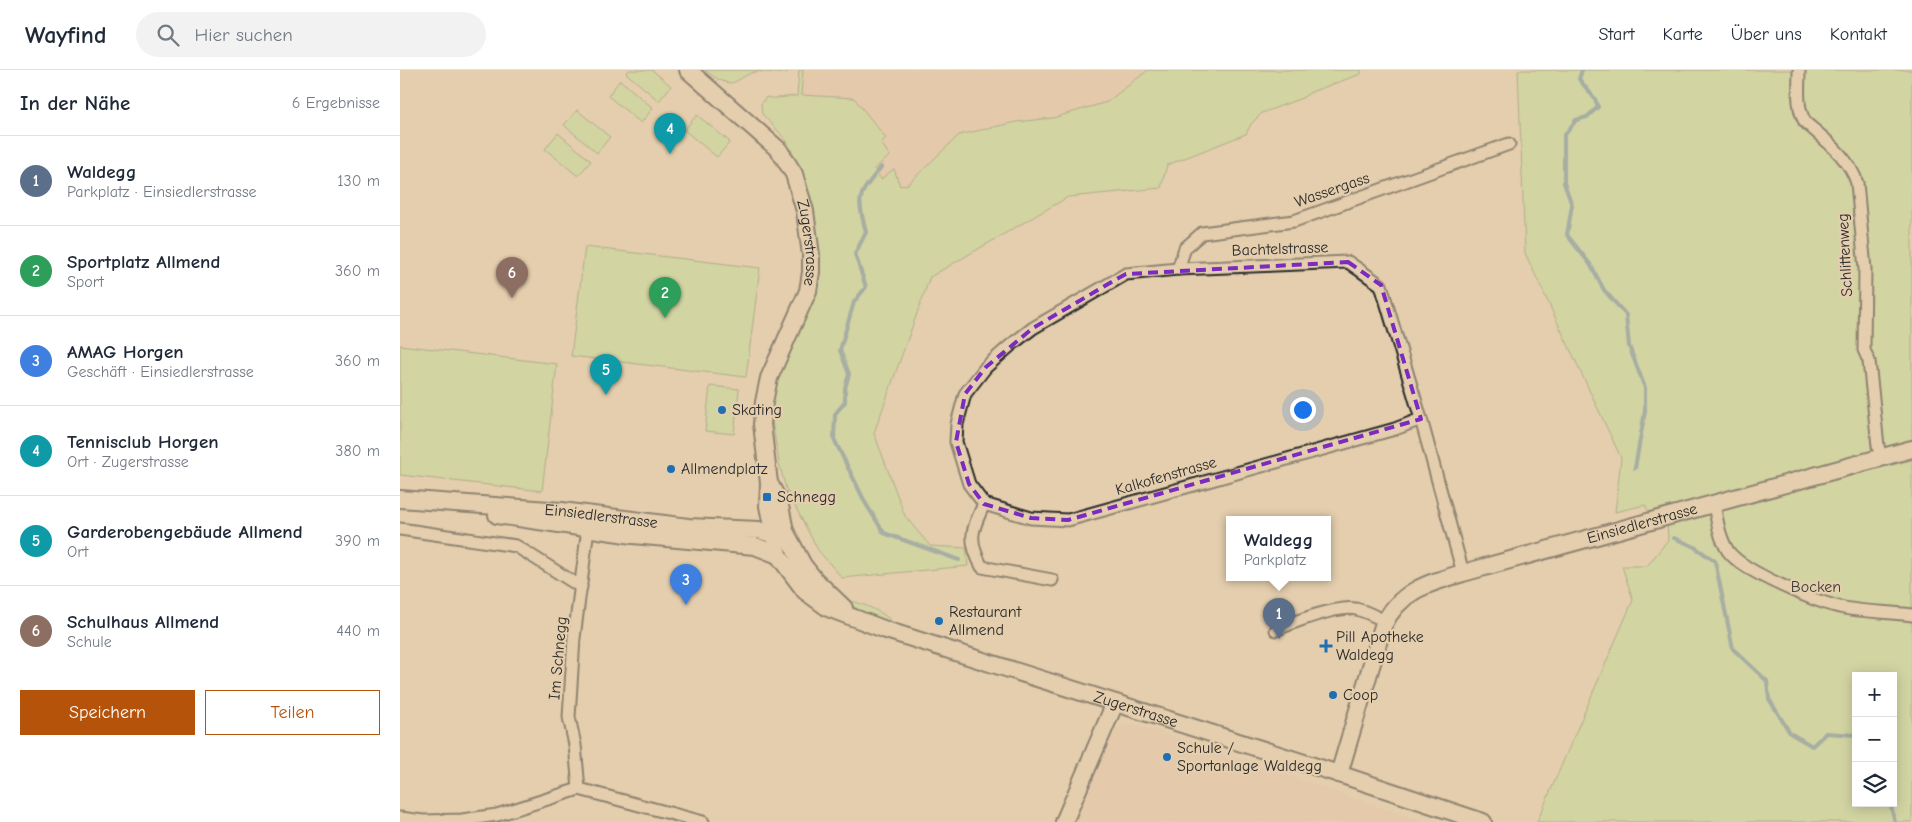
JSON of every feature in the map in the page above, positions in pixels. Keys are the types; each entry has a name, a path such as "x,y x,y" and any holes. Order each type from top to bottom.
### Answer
{"main road":[{"name":"Zugerstrasse","path":"688,70 779,150 794,174 805,211 811,255 808,292 770,378 764,402 762,424 769,483 779,501 778,555 805,591 828,608 886,630 1010,668 1058,686 1339,774 1483,822"},
{"name":"Einsiedlerstrasse","path":"1339,774 1369,669 1385,621 1390,610 1406,595 1429,584 1463,573 1912,450"},
{"name":"Einsiedlerstrasse","path":"400,499 508,506 589,522 634,535 755,546 778,555"},
{"name":"Einsiedlerstrasse","path":"589,522 760,530 779,533"},
{"name":"Zugerstrasse","path":"779,533 814,579 848,614"},
{"path":"755,546 779,533"},
{"path":"1064,822 1115,703"}],"street":[{"name":"Schlittenweg","path":"1800,70 1798,103 1800,114 1805,122 1846,160 1853,170 1857,183 1865,269 1864,350 1869,361 1878,446 1881,458"},
{"name":"Wassergass","path":"1178,269 1184,248 1202,233 1294,220 1509,144"},
{"name":"Bachtelstrasse","path":"984,504 969,484 956,442 957,424 965,394 986,367 1033,328 1126,274 1178,269 1348,262 1381,285 1421,419 1463,573"},
{"name":"Kalkofenstrasse","path":"984,504 1030,518 1068,520 1395,430 1421,419"},
{"path":"984,504 973,529 973,550 982,566 1052,580"},
{"path":"1714,504 1721,538 1730,553 1741,564 1754,572 1822,602 1844,608 1912,614"},
{"name":"Im Schnegg","path":"579,789 575,745 569,717 574,638 589,522"},
{"path":"400,529 516,546 563,578 581,587"},
{"path":"1276,630 1293,622 1346,608 1356,608 1385,621"},
{"path":"400,818 423,821 462,820 497,815 579,789 703,822"}],"highlighted area":[{"path":"1348,262 1381,285 1421,419 1068,520 1031,518 984,504 969,484 956,442 965,394 986,367 1033,328 1126,274"}],"shaded area":[{"path":"803,70 1148,70 1107,102 1053,118 1016,122 961,135 908,184 900,186 881,179 873,169 881,143 854,99 801,95"},
{"name":"Schule / Sportanlage Waldegg","path":"1135,724 1424,822 1072,822 1109,738 1118,728"}],"green space":[{"path":"629,70 652,70 671,86 659,101 626,73"},
{"path":"705,70 792,70 783,73 754,72 735,82 729,83 719,80"},
{"path":"799,70 803,70 801,95 854,98 886,138 881,143 890,156 874,169 881,179 894,169 900,186 908,184 959,135 1016,122 1053,118 1107,102 1148,70 1361,70 1361,74 1311,92 1302,98 1262,113 1251,124 1246,134 1167,165 1161,188 1068,197 930,277 874,433 905,516 930,546 966,548 968,566 842,578 818,550 786,489 779,463 771,414 777,381 815,297 820,265 811,197 787,141 762,114 761,104 766,97 797,96"},
{"path":"1518,70 1912,70 1912,449 1653,521 1645,505 1615,512 1621,458 1525,253"},
{"path":"620,80 653,108 641,123 608,96"},
{"path":"577,110 610,137 597,153 564,125"},
{"path":"697,115 730,142 717,157 684,130"},
{"path":"558,133 591,161 578,176 545,149"},
{"path":"585,247 760,268 746,377 571,356"},
{"path":"400,345 557,364 542,491 400,475"},
{"name":"Skating","path":"710,386 739,389 734,434 705,431"},
{"name":"Bocken","path":"1912,460 1912,822 1537,822 1633,600 1622,566 1647,566 1668,540 1667,523"},
{"path":"845,600 857,602 871,608 884,615 893,623 891,626 860,611"}],"waterway":[{"path":"1582,70 1579,79 1595,99 1598,107 1587,117 1576,120 1564,136 1564,183 1572,205 1567,235 1590,264 1604,290 1626,315 1629,346 1645,388 1645,411 1635,468"},
{"path":"881,167 861,196 860,203 866,232 855,254 866,287 854,302 840,350 849,374 845,388 845,402 835,414 834,439 866,504 884,533 959,560"},
{"path":"1674,538 1693,546 1715,561 1733,649 1767,681 1769,699 1790,733 1812,746 1826,733 1852,735"},
{"path":"1891,807 1895,822"}],"place":[{"name":"Tennisclub Horgen","path":"670,154"},
{"name":"Schulhaus Allmend","path":"512,298"},
{"name":"Sportplatz Allmend","path":"665,318"},
{"name":"Garderobengebäude Allmend","path":"606,395"},
{"name":"Skating","path":"722,410"},
{"name":"Allmendplatz","path":"671,469"},
{"name":"Schnegg","path":"767,497"},
{"name":"AMAG Horgen","path":"686,605"},
{"name":"Restaurant Allmend","path":"939,621"},
{"name":"Waldegg","path":"1279,639"},
{"name":"Pill Apotheke Waldegg","path":"1326,646"},
{"name":"Coop","path":"1333,695"},
{"name":"Schule / Sportanlage Waldegg","path":"1167,757"}]}
